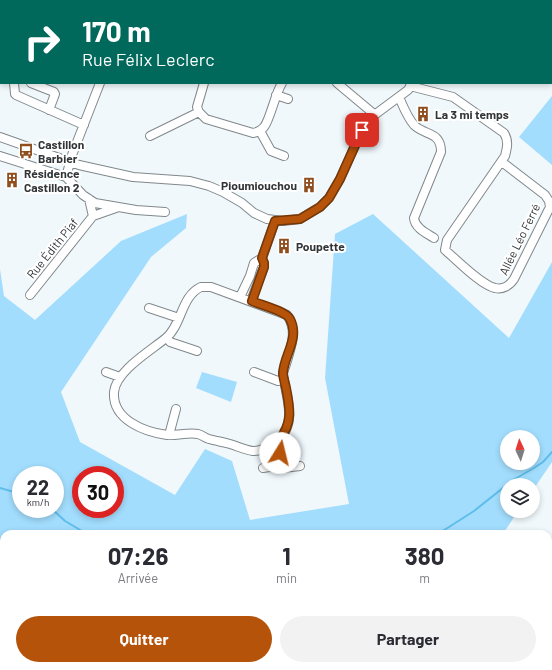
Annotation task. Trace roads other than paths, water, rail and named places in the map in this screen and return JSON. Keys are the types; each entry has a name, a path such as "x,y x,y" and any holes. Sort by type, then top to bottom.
{"street":[{"path":"14,84 16,96 84,125"},
{"path":"34,84 54,92 55,94 49,110"},
{"path":"66,177 70,162 100,84"},
{"path":"204,84 197,107 206,119 253,133 260,131 266,126 282,84"},
{"path":"339,84 374,114"},
{"path":"0,137 70,162 133,178 190,181 209,186 242,203 254,213 275,221 300,219 320,207 329,198 340,179 362,130 374,114 408,90 411,84"},
{"name":"Allée Léo Ferré","path":"411,84 453,97 504,133 507,138 508,144 502,162 445,245 445,250 486,285 497,289 510,285 514,280 550,207 550,201 545,195 502,162"},
{"path":"276,96 288,99"},
{"path":"399,97 408,118 415,126 436,137 441,143 441,152 414,218 415,224 434,238"},
{"path":"150,136 200,112"},
{"path":"260,131 271,151 284,156"},
{"path":"0,156 66,177 82,195 95,203 136,210 165,212"},
{"name":"Rue Édith Piaf","path":"89,199 93,216"},
{"name":"Rue Édith Piaf","path":"30,295 93,216 118,207"},
{"path":"240,297 250,276 254,263 262,258 275,221"},
{"path":"252,301 264,267 262,258"},
{"path":"250,276 259,280"},
{"path":"201,287 211,287 252,301 287,315 291,320 294,329 293,342 283,373 290,410 289,422 279,440 272,446 254,451 209,439 198,434 169,435 148,431 130,423 121,413 116,403 114,392 120,376 174,331 179,318 194,290 201,287"},
{"path":"149,308 179,318"},
{"path":"167,338 170,342 197,351"},
{"path":"106,372 120,376"},
{"path":"254,372 278,381 284,379"},
{"path":"169,435 176,409"},
{"path":"279,440 282,465"},
{"path":"263,468 282,465 283,468 300,466"}],"waterway":[{"path":"444,530 474,511 513,480 543,462 552,452"},
{"path":"0,488 12,491"},
{"path":"62,518 80,530"}],"place":[{"name":"La 3 mi temps","path":"423,114"},
{"name":"Castillon Barbier","path":"26,151"},
{"name":"Résidence Castillon 2","path":"12,180"},
{"name":"Pioumiouchou","path":"309,185"},
{"name":"Poupette","path":"284,246"}]}
